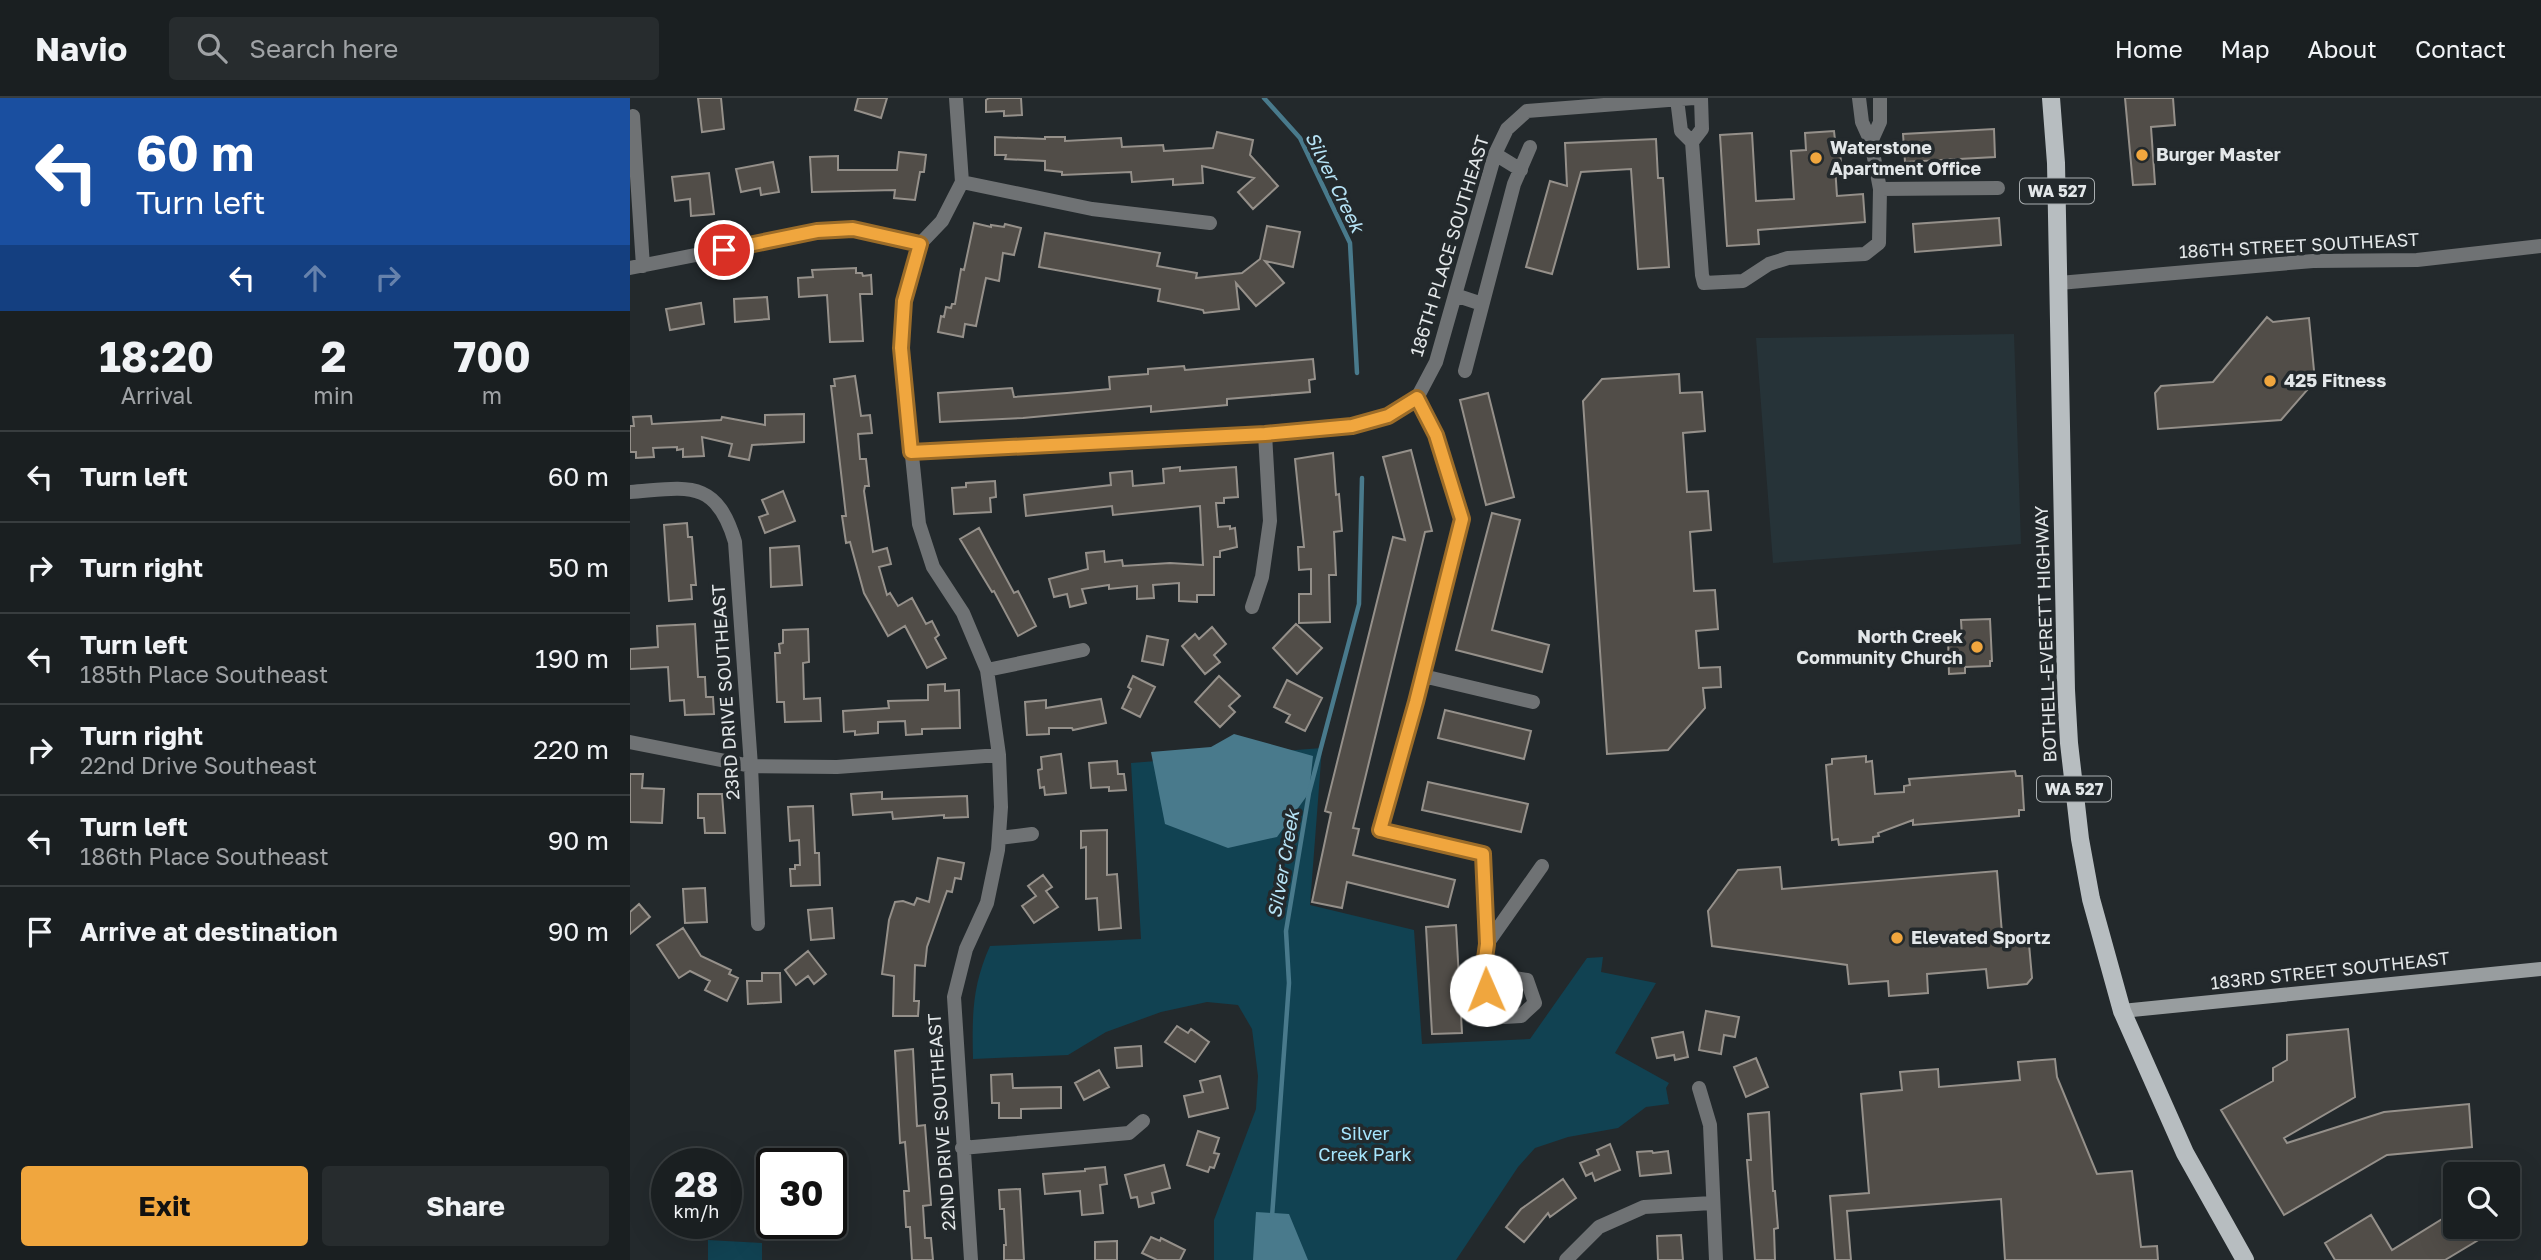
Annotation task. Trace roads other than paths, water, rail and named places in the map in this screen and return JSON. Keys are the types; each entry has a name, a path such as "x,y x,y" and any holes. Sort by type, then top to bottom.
{"main road":[{"name":"BOTHELL-EVERETT HIGHWAY","path":"2051,98 2056,163 2069,743 2080,839 2091,900 2122,1011 2185,1153 2245,1260"}],"street":[{"path":"956,98 962,182 1093,209 1210,223"},
{"path":"1687,98 1681,131 1692,142 1704,283 1743,281 1769,264 1788,258 1865,254 1880,243 1880,189 1871,142 1862,122 1859,98"},
{"name":"186TH PLACE SOUTHEAST","path":"1417,398 1436,362 1495,154 1507,129 1527,111 1687,98"},
{"path":"1692,142 1702,129 1701,98"},
{"path":"1871,142 1880,122 1880,98"},
{"path":"633,116 636,267 817,231 853,229 920,244"},
{"path":"1465,370 1514,184 1530,147"},
{"path":"1495,154 1521,170"},
{"name":"22ND DRIVE SOUTHEAST","path":"962,182 942,222 920,244 904,301 901,348 919,524 933,567 963,613 987,670 999,755 999,838 987,903 966,949 954,997 971,1260"},
{"path":"1880,189 1998,188"},
{"name":"186TH STREET SOUTHEAST","path":"2059,283 2313,261 2417,260 2541,246"},
{"path":"1455,295 1482,304"},
{"path":"911,452 1265,434 1352,426 1388,416 1417,398 1436,435 1462,519 1423,676 1380,830 1483,854 1487,944 1483,973"},
{"path":"1252,607 1262,577 1270,522 1265,434"},
{"name":"23RD DRIVE SOUTHEAST","path":"630,492 680,488 696,490 713,499 728,520 734,542 751,766 758,924"},
{"path":"987,670 1083,650"},
{"path":"1423,676 1533,702"},
{"path":"630,742 751,766 837,767 999,755"},
{"path":"999,838 1032,834"},
{"path":"1487,944 1542,866"},
{"name":"183RD STREET SOUTHEAST","path":"2122,1011 2541,969"},
{"path":"1699,1088 1710,1125 1716,1260"},
{"path":"962,1148 1129,1133 1143,1121"},
{"path":"1566,1260 1599,1227 1644,1207 1712,1203"}],"waterway":[{"name":"Silver Creek","path":"1264,98 1300,138 1350,243 1357,373"},
{"name":"Silver Creek","path":"1272,1217 1289,983 1286,931 1309,793 1359,604 1362,478"}],"place":[{"name":"Burger Master","path":"2142,155"},
{"name":"Waterstone Apartment Office","path":"1816,158"},
{"name":"425 Fitness","path":"2270,381"},
{"name":"North Creek Community Church","path":"1977,647"},
{"name":"Elevated Sportz","path":"1897,938"}],"park label":[{"name":"Silver Creek Park","path":"1365,1144"}]}
